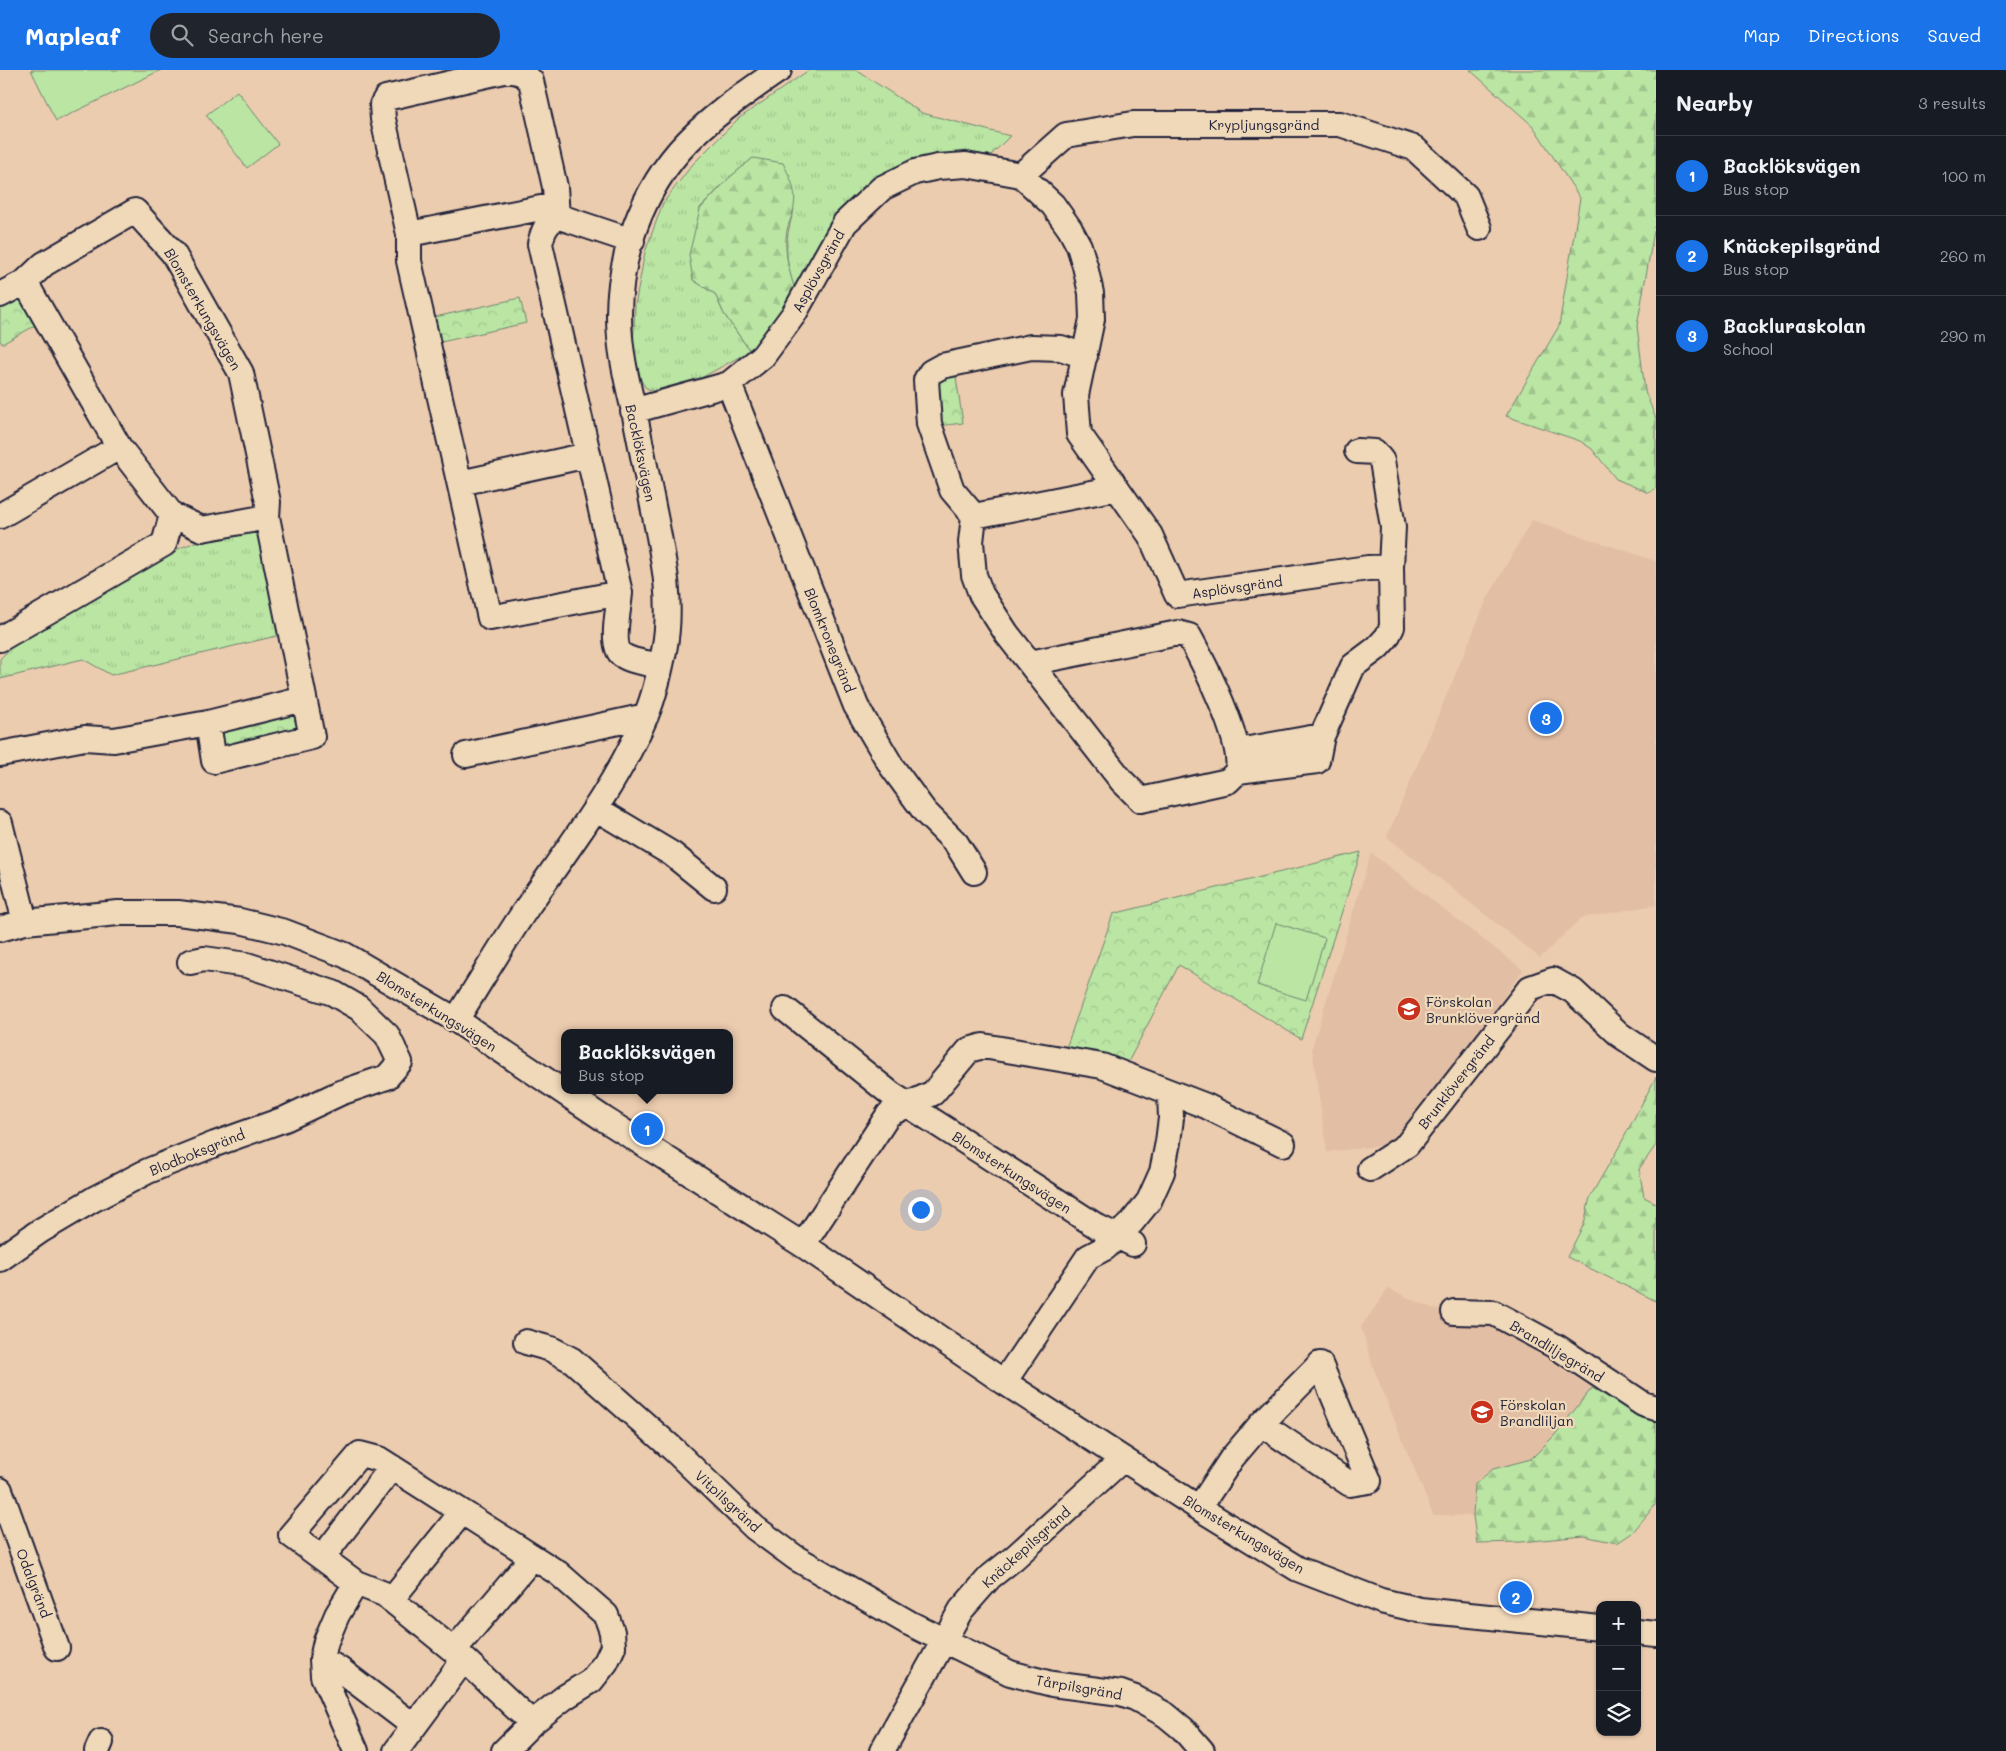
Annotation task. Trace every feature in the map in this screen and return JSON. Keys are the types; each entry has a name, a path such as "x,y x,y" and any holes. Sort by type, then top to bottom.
{"street":[{"path":"620,603 490,618 409,261 409,234 383,119 382,105 386,98 509,70 522,73 531,81 555,187 556,210 543,232 540,244 620,603 615,636 616,646 621,654 632,659 660,666"},
{"name":"Backlöksvägen","path":"456,1020 510,933 582,830 620,767 646,716 660,666 669,617 668,594 664,564 623,366 619,312 623,267 650,195 680,150 743,94 779,70"},
{"name":"Krypljungsgränd","path":"1021,175 1066,135 1133,124 1340,124 1414,148 1466,196 1479,228"},
{"name":"Asplövsgränd","path":"633,411 729,384 762,356 794,314 845,223 882,188 915,172 938,167 966,165 1021,175 1053,205 1070,229 1079,246 1091,293 1092,319 1076,394 1079,434 1150,535 1177,596 1368,568 1391,567"},
{"path":"409,234 556,210 632,241"},
{"name":"Blomsterkungsvägen","path":"0,296 25,282 44,264 135,211 173,253 241,373 268,502 267,517 312,738 214,761 208,723"},
{"path":"25,282 119,447 172,515 202,529 267,517"},
{"path":"1030,662 1178,633 1189,636 1206,667 1238,761 1228,781 1141,800 1122,781 1007,634 982,594 974,575 971,542 974,516 952,490 929,424 926,380 931,372 942,366 1031,347 1061,348 1085,356"},
{"name":"Blomkronegränd","path":"729,384 856,706 892,767 926,812 956,843 974,872"},
{"path":"0,516 119,447"},
{"path":"1238,761 1317,761 1322,736 1353,666 1377,648 1387,637 1392,627 1391,567 1393,526 1382,461 1375,452 1357,451"},
{"path":"460,483 588,455"},
{"path":"974,516 1117,488"},
{"path":"0,639 164,544 172,515"},
{"path":"0,754 85,738 114,740 208,723 304,699"},
{"path":"466,755 646,716"},
{"path":"595,808 672,854 714,888"},
{"path":"0,823 25,922"},
{"name":"Blomsterkungsvägen","path":"0,929 25,922 118,913 178,913 240,921 286,932 345,955 456,1020 561,1091"},
{"name":"Blodboksgränd","path":"0,1259 48,1226 148,1171 284,1119 340,1093 387,1076 400,1062 387,1035 359,1008 334,993 247,965 204,959 190,962"},
{"name":"Brunklövergränd","path":"1370,1169 1407,1145 1530,988 1553,980 1573,991 1620,1034 1656,1060"},
{"name":"Blomsterkungsvägen","path":"785,1008 908,1106 1098,1227 1118,1243"},
{"path":"803,1245 889,1114 933,1093 969,1050 983,1046 1102,1066 1170,1094 1206,1106 1283,1144"},
{"name":"Blomsterkungsvägen","path":"566,1094 803,1245 1004,1382 1199,1508 1298,1569 1381,1601 1420,1610 1596,1628"},
{"path":"1004,1382 1088,1257 1118,1243 1149,1201 1162,1172 1171,1118 1170,1094"},
{"name":"Brandliljegränd","path":"1454,1312 1494,1313 1557,1347 1643,1404 1656,1408"},
{"name":"Vitpilsgränd","path":"526,1342 551,1349 572,1360 674,1450 755,1528 796,1558 910,1623 945,1640"},
{"path":"1199,1508 1232,1458 1261,1424 1320,1364 1369,1481 1350,1484 1261,1424"},
{"path":"504,1751 532,1723 565,1697 591,1681 606,1662 613,1647 612,1632 606,1615 558,1573 379,1459 360,1454 291,1535 356,1583 384,1594 392,1600 459,1654 532,1723"},
{"name":"Knäckepilsgränd","path":"882,1751 961,1610 990,1577 1014,1558 1123,1459"},
{"path":"322,1558 392,1467"},
{"name":"Odalgränd","path":"0,1490 57,1648"},
{"path":"392,1600 462,1512"},
{"path":"396,1751 459,1654 533,1557"},
{"path":"356,1583 337,1615 326,1641 322,1659 323,1676 356,1751"},
{"path":"1641,1632 1656,1634"},
{"name":"Tårpilsgränd","path":"945,1640 1010,1673 1052,1684 1121,1693 1135,1698 1166,1714 1202,1751"},
{"path":"322,1659 339,1669 414,1726"}],"shaded area":[{"path":"1532,520 1656,561 1656,905 1581,918 1540,958 1387,837 1487,599"},
{"name":"Förskolan Brunklövergränd","path":"1371,853 1523,970 1398,1144 1327,1152 1312,1048"},
{"name":"Förskolan Brandliljan","path":"1388,1289 1432,1308 1504,1331 1592,1388 1554,1436 1531,1459 1493,1469 1475,1483 1473,1516 1433,1515 1373,1367 1361,1327"}],"green space":[{"path":"31,70 161,70 56,121"},
{"path":"809,70 856,70 922,113 1010,136 991,155 961,153 915,160 864,186 837,217 797,295 790,273 787,253 788,233 794,210 753,158 729,178 700,208 693,280 715,294 724,314 750,351 701,378 652,391 645,387 641,380 633,348 635,306 645,252 663,203 692,165 738,119"},
{"path":"1470,70 1656,70 1656,229 1654,231 1637,326 1645,391 1656,419 1656,488 1649,493 1616,479 1592,449 1580,441 1506,416 1559,326 1580,198 1533,126"},
{"path":"237,91 278,144 247,168 206,115"},
{"path":"753,158 783,163 793,186 795,198 787,230 786,247 797,295 775,327 750,351 724,314 715,294 693,280 689,255 700,209 729,178"},
{"path":"20,296 36,325 2,344 0,340 0,307"},
{"path":"520,298 526,323 441,342 435,317"},
{"path":"954,364 963,423 930,427 931,372"},
{"path":"259,529 285,634 111,675 83,659 0,679 0,659 13,645 47,623 180,548 217,534"},
{"path":"300,707 307,734 224,753 218,726"},
{"path":"1361,852 1301,1039 1179,965 1126,1066 1064,1054 1113,914"},
{"path":"1276,923 1325,938 1306,1000 1257,985"},
{"path":"1656,1077 1656,1145 1639,1169 1644,1197 1656,1203 1656,1301 1567,1257 1584,1224 1590,1197"},
{"path":"1592,1388 1638,1414 1656,1419 1656,1504 1632,1533 1617,1543 1584,1536 1521,1542 1477,1543 1473,1516 1475,1484 1493,1469 1531,1459 1554,1436"}],"place":[{"name":"Backluraskolan","path":"1546,718"},
{"name":"Förskolan Brunklövergränd","path":"1409,1009"},
{"name":"Backlöksvägen","path":"647,1129"},
{"name":"Förskolan Brandliljan","path":"1482,1412"},
{"name":"Knäckepilsgränd","path":"1516,1597"}]}
